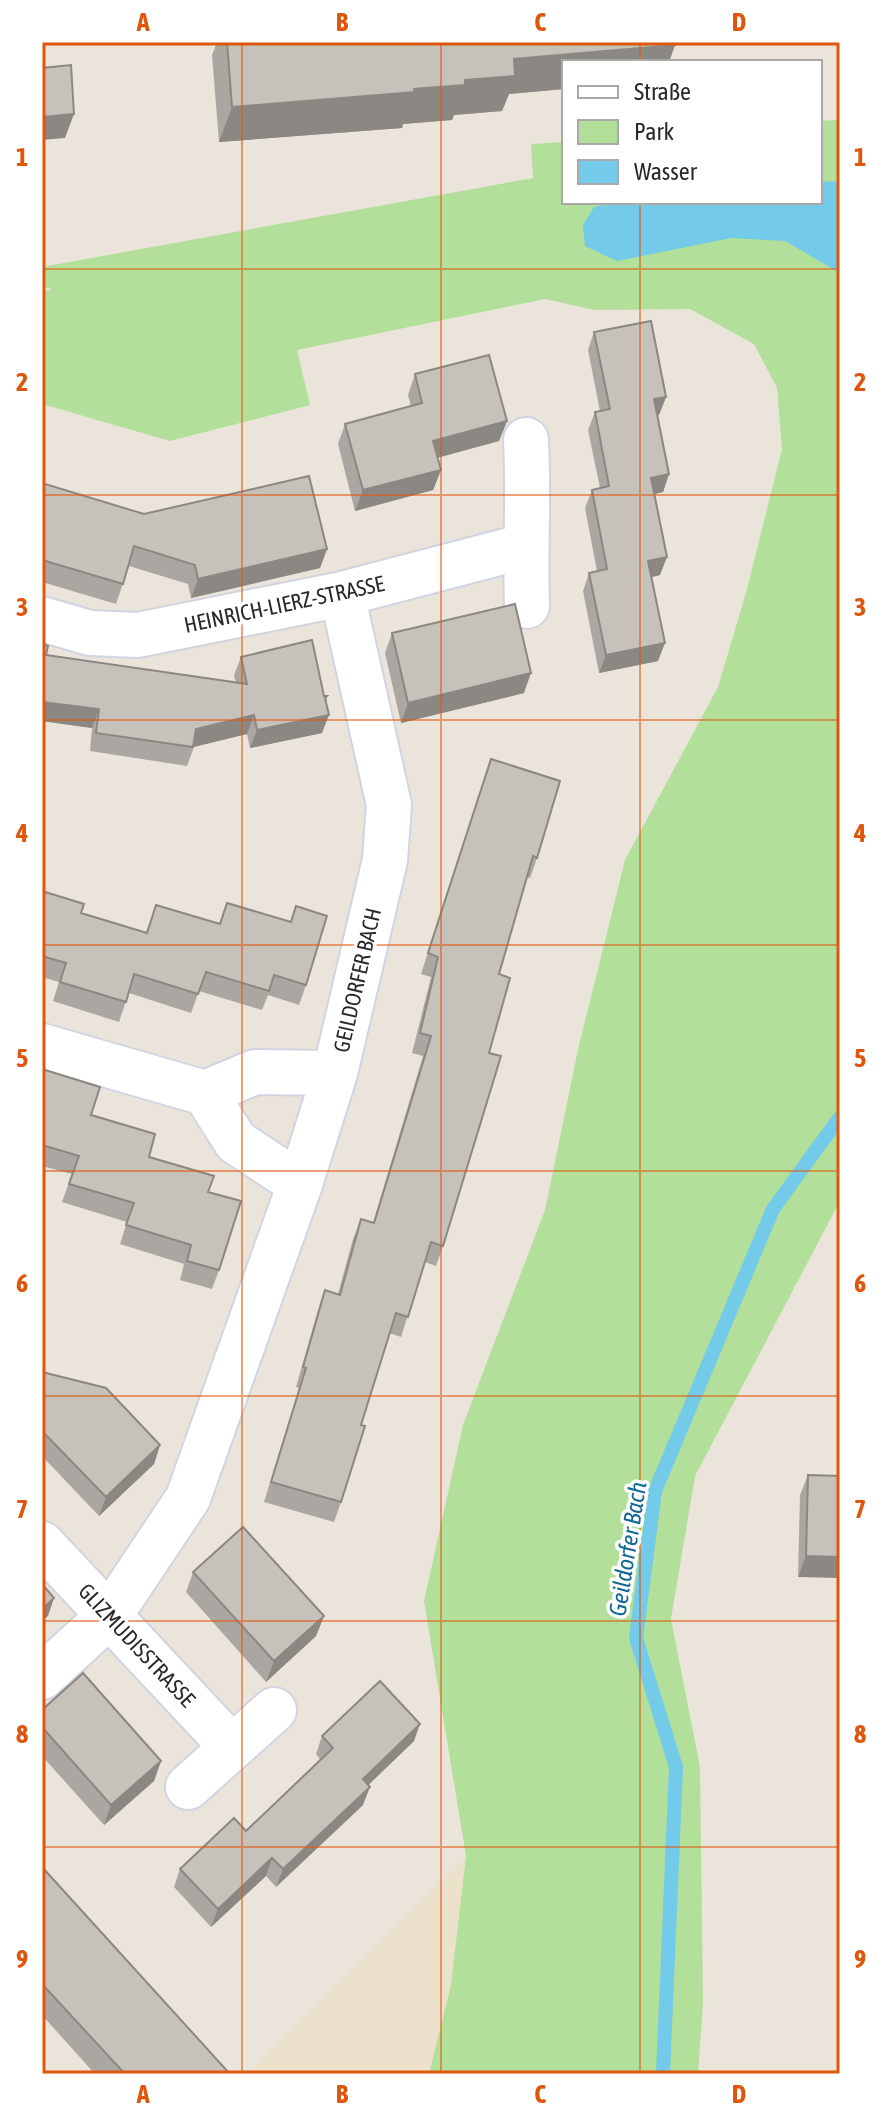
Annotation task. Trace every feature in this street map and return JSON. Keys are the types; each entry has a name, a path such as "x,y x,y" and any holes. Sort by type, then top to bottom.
{"street":[{"path":"526,440 527,606"},
{"name":"HEINRICH-LIERZ-STRASSE","path":"42,619 90,633 138,635 342,594 525,546"},
{"name":"GEILDORFER BACH","path":"42,1677 110,1615 188,1498 300,1184 335,1073 385,860 389,805 342,594"},
{"path":"42,1046 205,1093 255,1072 335,1073"},
{"path":"205,1093 236,1142 300,1184"},
{"name":"GLIZMUDISSTRASSE","path":"42,1544 232,1747"},
{"path":"188,1787 274,1710"}],"shaded area":[{"path":"466,1856 451,1985 429,2074 247,2074"}],"green space":[{"path":"840,120 840,1201 695,1476 671,1619 700,1767 703,2003 698,2074 429,2074 451,1985 466,1856 424,1601 463,1425 545,1210 579,1045 625,860 718,687 747,589 782,449 777,388 754,344 690,309 595,310 545,299 297,350 310,405 170,441 42,404 42,292 52,289 42,286 42,267 533,178 531,144 562,142 562,204 822,204 822,121"}],"water":[{"path":"840,181 840,273 785,241 731,238 617,261 585,246 583,225 594,207 613,204 822,204 822,182"}],"building":[{"path":"227,42 675,42 675,45 514,59 515,76 465,80 465,85 414,89 415,92 232,107"},
{"path":"71,65 74,114 42,117 42,68"},
{"path":"651,321 666,397 654,399 669,474 651,478 667,557 648,561 665,643 606,655 589,573 607,569 592,490 609,486 595,412 610,409 594,332"},
{"path":"489,355 507,421 433,441 441,470 363,490 345,424 422,403 415,374"},
{"path":"309,476 327,549 198,579 195,565 134,546 123,584 42,560 42,483 144,514"},
{"path":"515,604 531,673 408,703 392,633"},
{"path":"312,640 329,715 257,730 254,715 196,729 193,747 96,733 99,709 42,702 42,644 48,646 46,655 247,684 241,657"},
{"path":"491,759 560,781 537,858 533,856 499,974 510,978 489,1053 501,1056 443,1246 431,1242 408,1317 396,1313 341,1502 271,1482 306,1368 303,1367 325,1290 340,1295 361,1219 374,1223 431,1036 420,1033 438,957 428,953"},
{"path":"42,891 84,904 81,913 147,933 156,905 220,924 227,903 291,922 296,906 327,916 306,985 274,975 269,991 206,972 198,994 134,974 126,1002 60,982 66,963 42,956"},
{"path":"42,1069 100,1087 91,1115 155,1134 149,1157 214,1176 208,1192 241,1201 219,1270 187,1261 191,1245 126,1225 134,1203 69,1184 79,1156 42,1145"},
{"path":"42,1372 106,1388 160,1445 106,1497 42,1431"},
{"path":"808,1475 840,1476 840,1557 806,1556"},
{"path":"243,1527 324,1616 274,1661 193,1572"},
{"path":"42,1584 54,1598 42,1609"},
{"path":"83,1673 161,1761 111,1805 42,1727 42,1710"},
{"path":"380,1681 420,1724 363,1779 370,1787 283,1869 272,1858 218,1909 180,1869 234,1818 246,1831 333,1748 322,1736"},
{"path":"42,1867 230,2074 125,2074 42,1984"}],"waterway":[{"name":"Geildorfer Bach","path":"663,2074 676,1767 636,1638 655,1491 773,1209 840,1117"}]}
